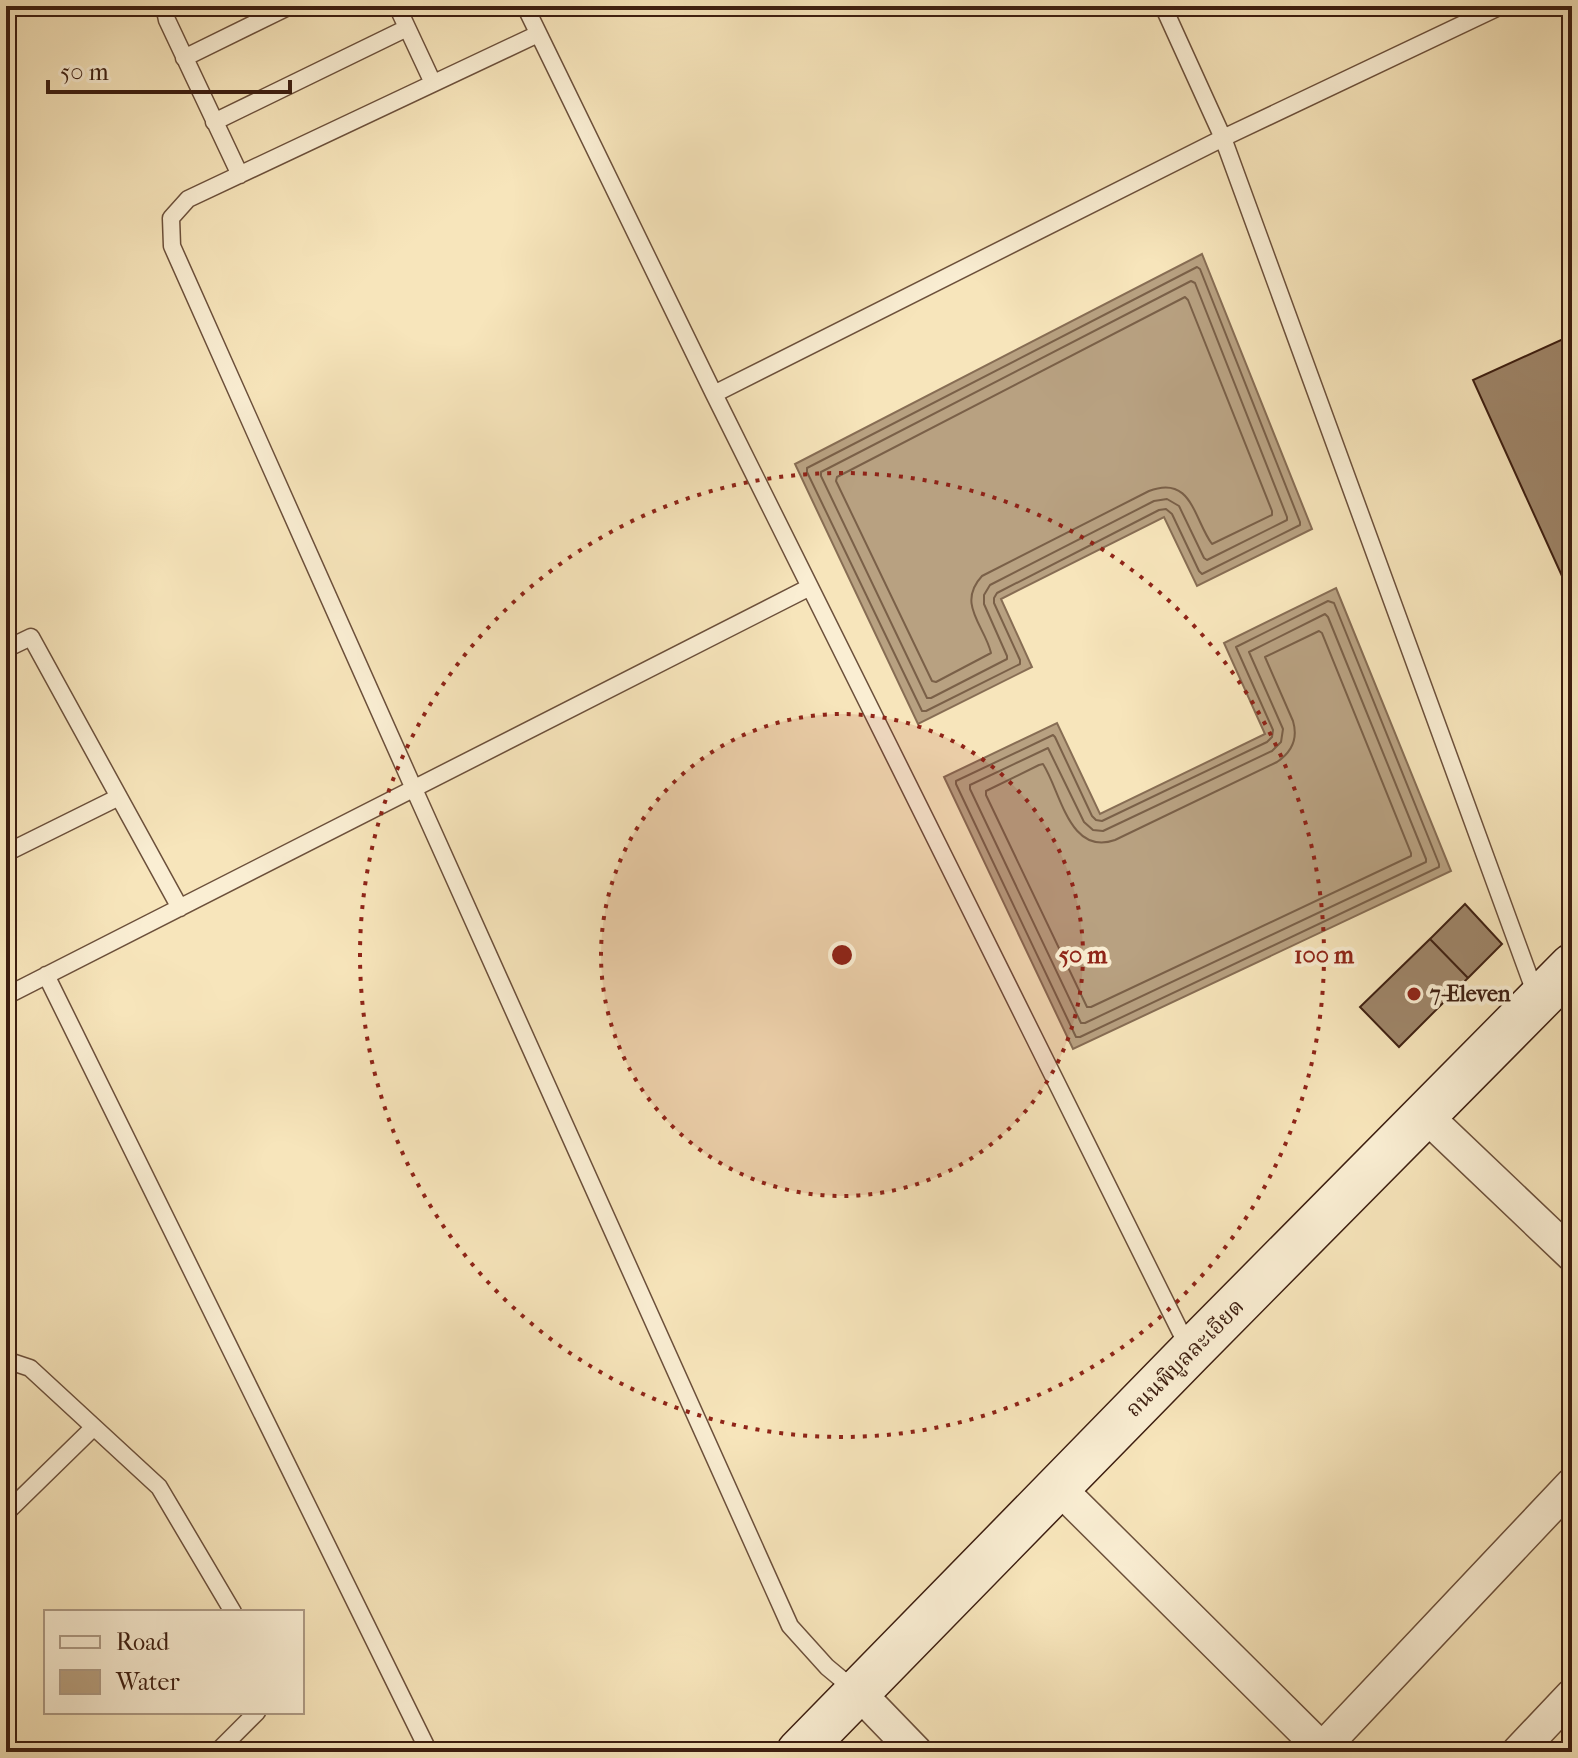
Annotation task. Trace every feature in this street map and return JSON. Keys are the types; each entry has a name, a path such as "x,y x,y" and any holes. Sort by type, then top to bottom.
{"street":[{"name":"ถนนพิบูลละเอียด","path":"799,1752 1572,966"},
{"path":"1425,1115 1572,1255"},
{"path":"1058,1487 1320,1750 1572,1484"},
{"path":"858,1692 916,1752"},
{"path":"1518,1752 1572,1695"}],"lane":[{"path":"164,6 184,58 240,175"},
{"path":"184,58 290,6"},
{"path":"397,6 433,83"},
{"path":"525,6 714,394 1190,1352"},
{"path":"1163,6 1223,138 1538,1001"},
{"path":"714,394 1223,138 1501,6"},
{"path":"214,122 407,28"},
{"path":"538,34 188,199 171,218 172,246 790,1626 827,1667 858,1692"},
{"path":"6,996 810,587"},
{"path":"6,649 31,637 180,908"},
{"path":"6,853 119,797"},
{"path":"46,975 429,1752"},
{"path":"6,1360 30,1368 159,1487 232,1610"},
{"path":"6,1513 94,1427"},
{"path":"217,1752 255,1714"}],"water":[{"path":"1202,254 1312,529 1197,586 1164,517 1001,599 1032,667 918,724 795,464"},
{"path":"1336,588 1451,871 1073,1049 944,777 1057,723 1100,814 1265,734 1224,643"}],"building":[{"path":"1572,335 1572,598 1473,380"},
{"path":"1465,904 1502,944 1468,978 1430,939"},
{"name":"7-Eleven","path":"1430,939 1468,978 1399,1047 1360,1007"}],"place":[{"name":"7-Eleven","path":"1414,994"}]}
